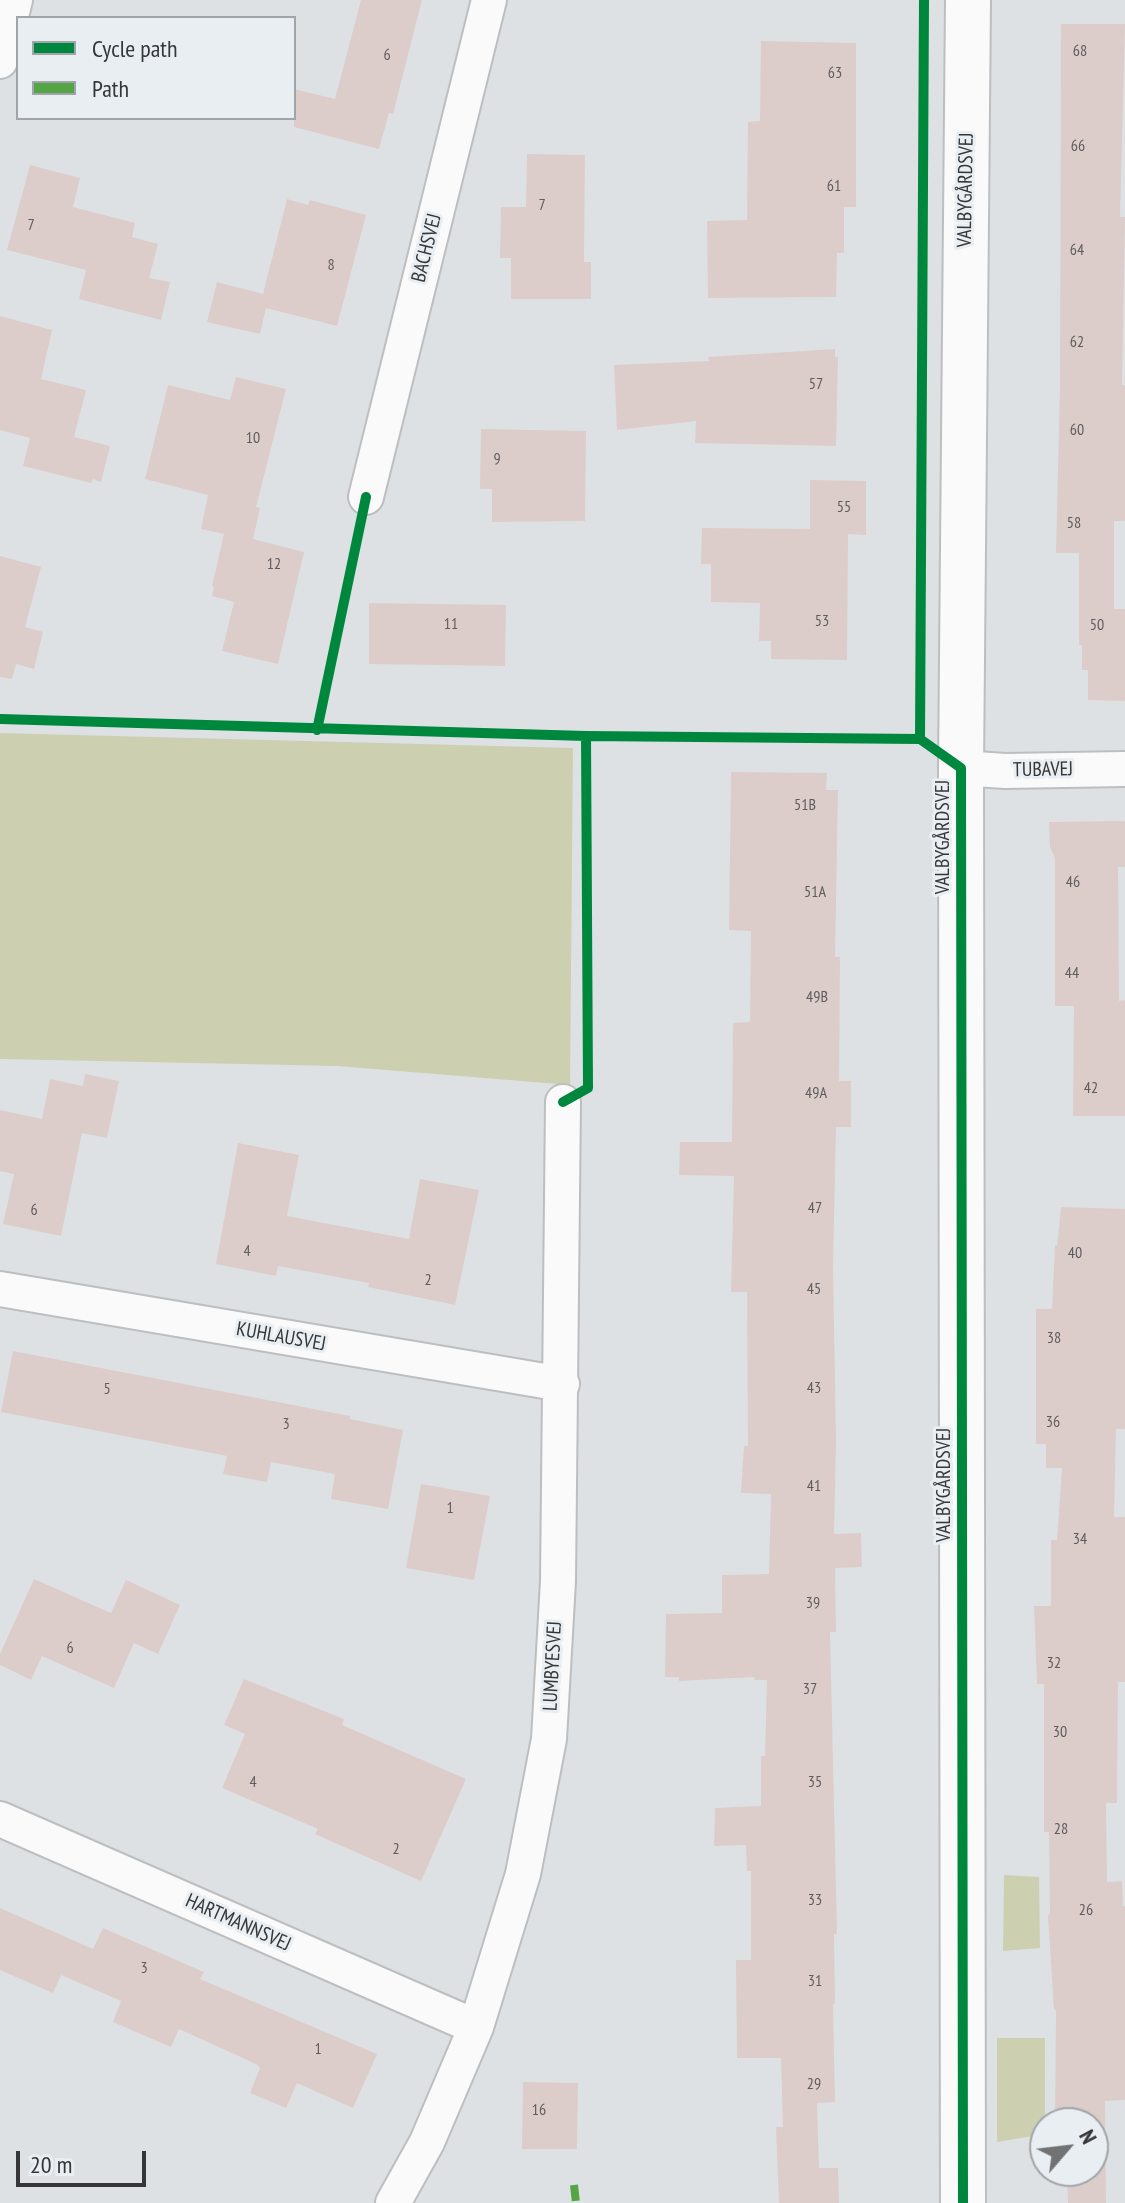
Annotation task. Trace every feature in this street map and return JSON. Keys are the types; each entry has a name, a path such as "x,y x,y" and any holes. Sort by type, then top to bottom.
{"street":[{"path":"0,61 15,0"},
{"name":"BACHSVEJ","path":"366,497 489,0"},
{"name":"VALBYGÅRDSVEJ","path":"963,2203 961,768 968,0"},
{"name":"TUBAVEJ","path":"961,768 1005,771 1125,769"},
{"name":"LUMBYESVEJ","path":"393,2203 427,2142 476,2027 523,1874 549,1739 558,1581 563,1102"},
{"name":"KUHLAUSVEJ","path":"0,1289 562,1384"},
{"name":"HARTMANNSVEJ","path":"0,1819 476,2027"}],"green space":[{"path":"0,733 573,748 570,1085 337,1066 0,1059"},
{"path":"1004,1875 1039,1877 1040,1948 1003,1951"},
{"path":"997,2038 1045,2038 1045,2107 1029,2107 1029,2137 997,2142"}],"building":[{"path":"361,0 422,0 393,114 389,113 379,149 294,127 296,89 335,99"},
{"path":"1061,24 1125,24 1120,217 1125,217 1122,385 1125,385 1125,521 1114,521 1114,609 1125,609 1125,701 1088,700 1088,670 1082,670 1082,645 1079,645 1079,553 1056,553 1060,385"},
{"path":"761,41 856,43 856,207 844,207 844,253 837,253 836,297 708,298 707,221 747,220 748,122 760,121"},
{"path":"527,154 585,155 584,262 591,262 591,299 511,299 511,258 500,258 501,207 526,207"},
{"path":"30,165 80,178 73,207 135,223 132,237 158,244 149,278 170,282 161,320 79,299 86,270 7,250"},
{"path":"287,199 308,205 310,200 366,215 337,326 266,308 260,334 207,322 217,282 263,294"},
{"path":"0,316 52,330 41,379 86,390 74,437 110,446 101,482 93,479 91,483 23,466 30,438 0,430"},
{"path":"835,349 835,357 838,357 836,446 695,443 696,421 617,430 614,365 709,361 708,357"},
{"path":"236,377 286,389 256,507 260,508 253,539 304,552 278,664 222,651 234,602 212,596 224,534 201,529 208,495 145,479 168,385 230,400"},
{"path":"481,429 586,431 585,521 492,522 492,489 480,489"},
{"path":"810,480 866,481 866,535 848,534 847,660 771,659 771,641 759,641 760,603 711,602 711,564 701,564 702,528 810,529"},
{"path":"0,556 41,567 25,627 43,632 34,669 16,664 12,679 0,677"},
{"path":"369,603 506,605 505,666 369,664"},
{"path":"731,772 827,773 826,790 838,790 835,957 840,957 839,1081 851,1081 851,1127 836,1127 834,1534 861,1533 862,1567 835,1568 836,1632 830,1632 837,1934 834,1934 833,2004 835,2102 817,2103 819,2168 838,2168 839,2203 779,2203 776,2127 783,2127 781,2058 737,2058 736,1960 751,1960 751,1871 747,1871 746,1845 714,1846 715,1808 761,1806 767,1680 755,1680 754,1677 679,1681 679,1677 665,1677 666,1614 722,1613 722,1575 769,1574 771,1494 741,1493 744,1446 748,1446 747,1292 731,1292 734,1176 679,1175 680,1142 732,1142 733,1023 750,1022 751,931 729,930"},
{"path":"1125,821 1125,867 1118,867 1119,1001 1125,1000 1125,1116 1073,1116 1074,1006 1055,1006 1055,858 1050,847 1049,822"},
{"path":"85,1074 119,1081 107,1138 82,1133 61,1236 3,1224 14,1174 0,1171 0,1110 42,1119 50,1079 83,1086"},
{"path":"238,1143 299,1155 287,1216 409,1239 420,1179 479,1190 455,1305 368,1287 369,1283 278,1266 276,1276 216,1264"},
{"path":"1061,1207 1125,1209 1125,1429 1116,1429 1114,1517 1125,1517 1125,1682 1118,1682 1117,1803 1106,1803 1107,1882 1122,1881 1125,1906 1125,2100 1105,2101 1105,2107 1055,2107 1056,2010 1048,1915 1049,1832 1044,1832 1044,1684 1037,1684 1034,1606 1051,1606 1051,1540 1057,1540 1062,1468 1046,1468 1046,1444 1036,1444 1036,1309 1052,1309"},
{"path":"13,1351 350,1416 350,1419 403,1430 388,1509 331,1499 335,1474 271,1462 267,1482 223,1474 227,1456 1,1412"},
{"path":"421,1484 490,1496 474,1580 406,1568"},
{"path":"34,1579 111,1613 126,1580 180,1605 158,1654 134,1643 114,1688 42,1656 31,1680 0,1665 0,1654"},
{"path":"244,1679 344,1719 342,1725 466,1779 421,1881 315,1834 318,1829 222,1788 245,1734 224,1725"},
{"path":"0,1908 93,1949 103,1928 204,1972 200,1979 377,2054 353,2108 297,2083 286,2108 250,2093 260,2068 256,2064 179,2029 171,2047 113,2022 121,2001 61,1975 53,1993 0,1970"},
{"path":"523,2082 578,2083 577,2149 522,2149"},
{"path":"1068,2187 1106,2187 1106,2203 1068,2203"}],"marked path":[{"path":"574,2185 576,2203"}],"cycle path":[{"path":"924,0 920,739 961,768 963,2203"},
{"path":"317,730 366,497"},
{"path":"0,719 586,736 920,739"},
{"path":"563,1102 588,1088 586,736"}]}
